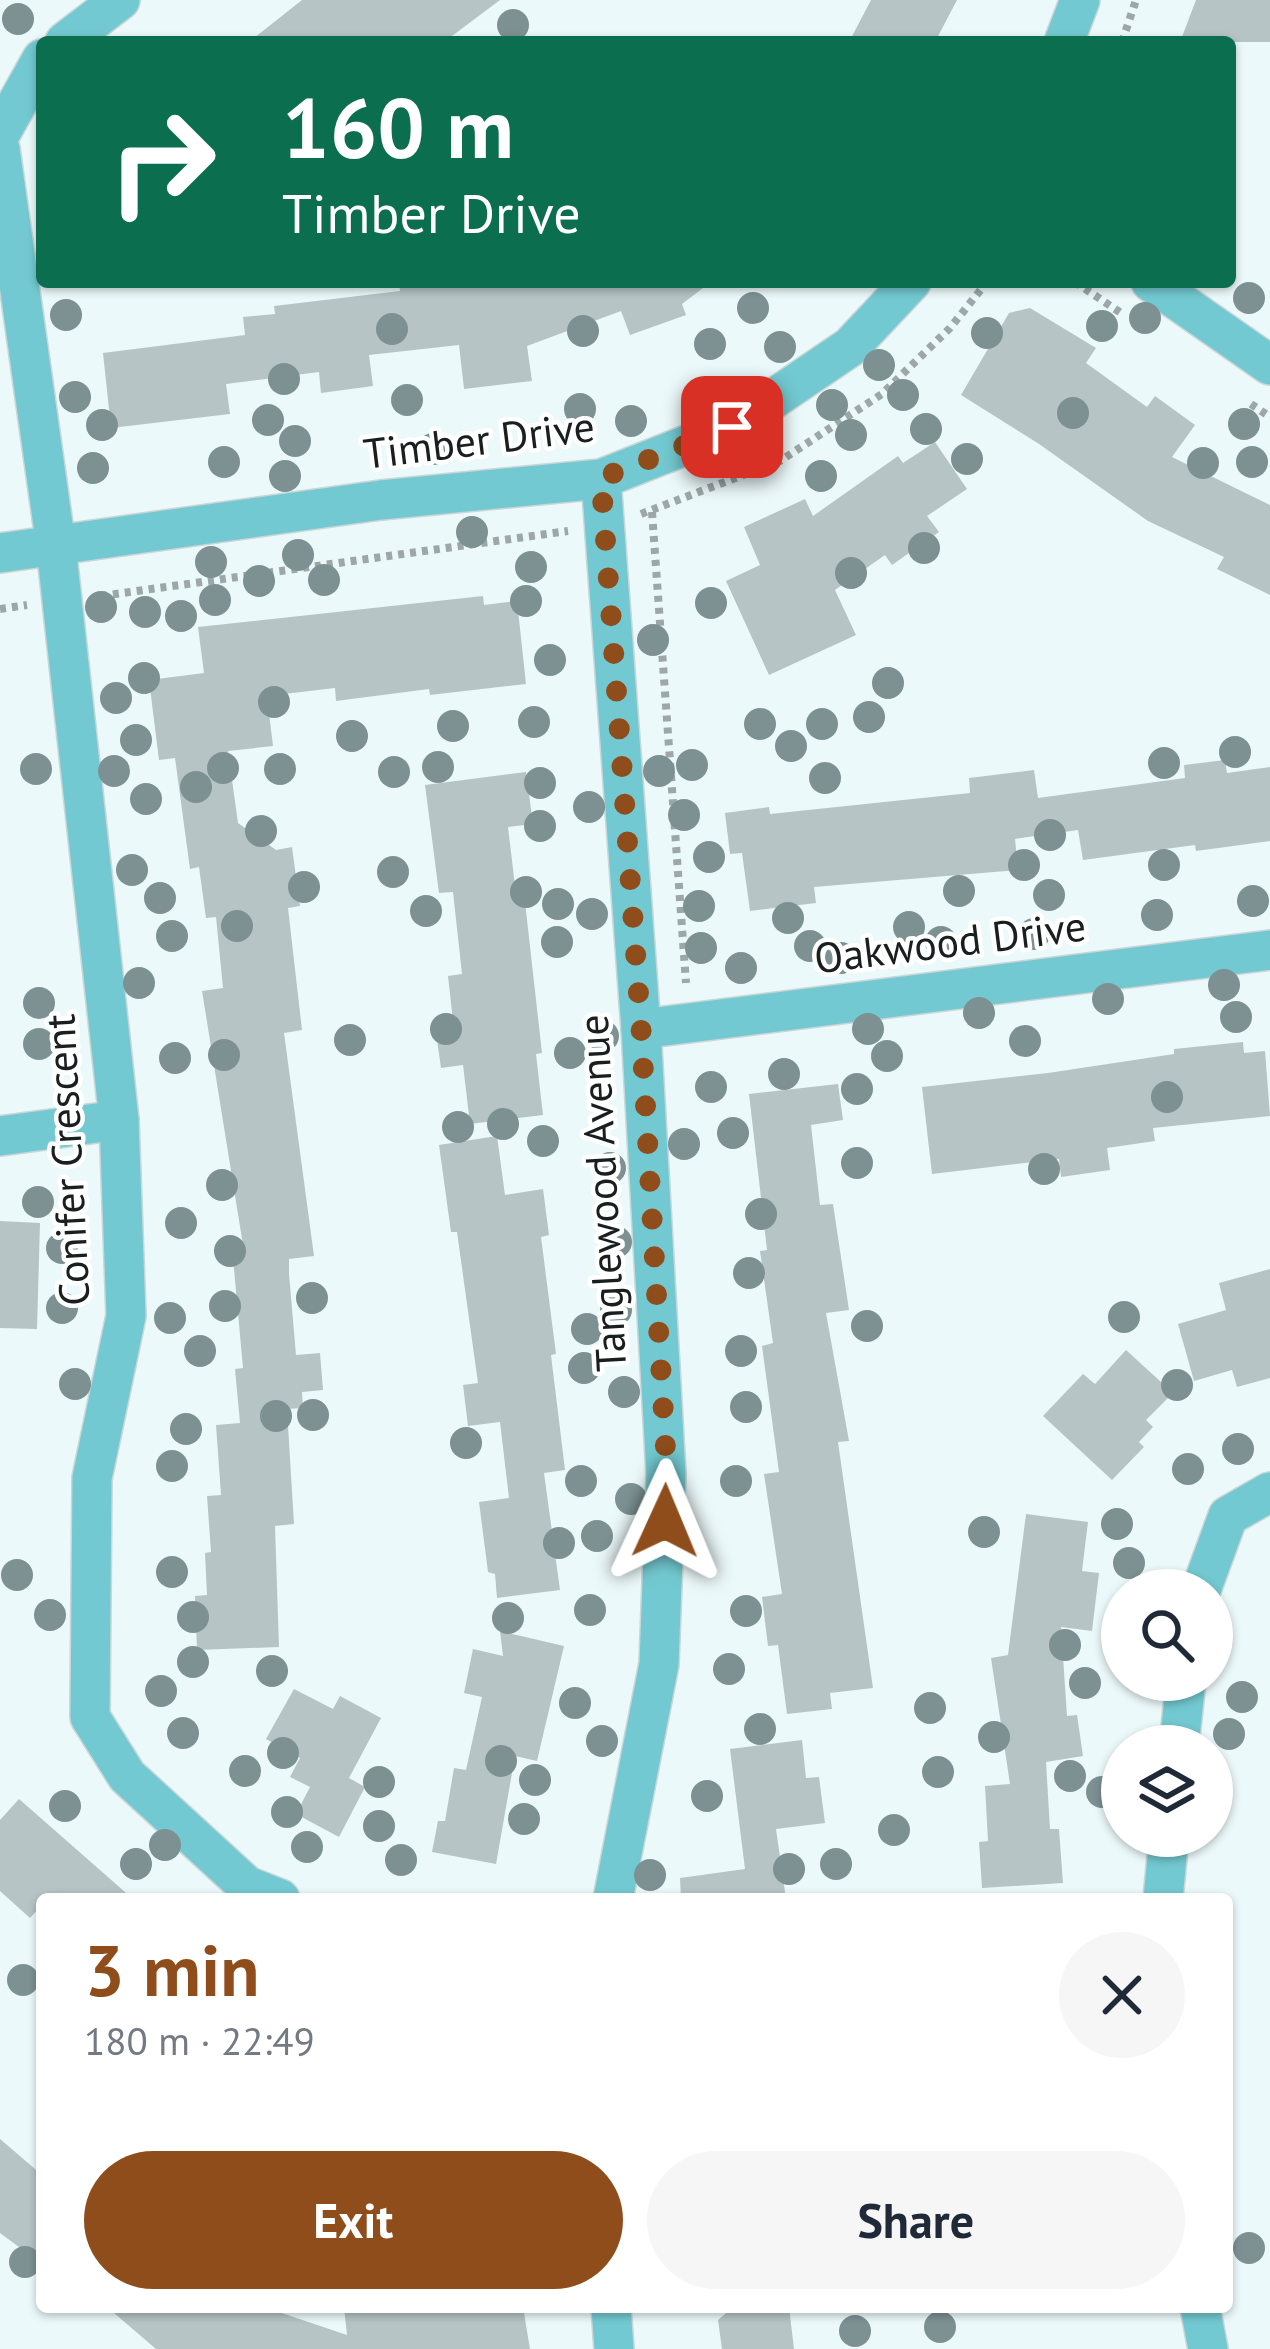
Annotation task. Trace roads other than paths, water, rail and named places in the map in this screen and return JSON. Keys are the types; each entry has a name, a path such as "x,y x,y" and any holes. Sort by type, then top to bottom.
{"street":[{"path":"73,36 120,0"},
{"path":"1066,36 1080,0"},
{"path":"0,134 36,70"},
{"name":"Conifer Crescent","path":"0,149 56,546 119,1120 127,1316 92,1478 90,1717 127,1776 247,1886 265,1893"},
{"name":"Timber Drive","path":"0,553 381,500 601,478 732,427 850,347 905,288"},
{"path":"1159,288 1270,365"},
{"name":"Tanglewood Avenue","path":"601,478 667,1474 659,1664 615,1893"},
{"name":"Oakwood Drive","path":"641,1028 1270,950"},
{"path":"0,1136 119,1120"},
{"path":"1209,1569 1228,1516 1270,1492"},
{"path":"1164,1893 1167,1857"},
{"path":"611,2313 614,2349"},
{"path":"1201,2313 1208,2349"}]}
